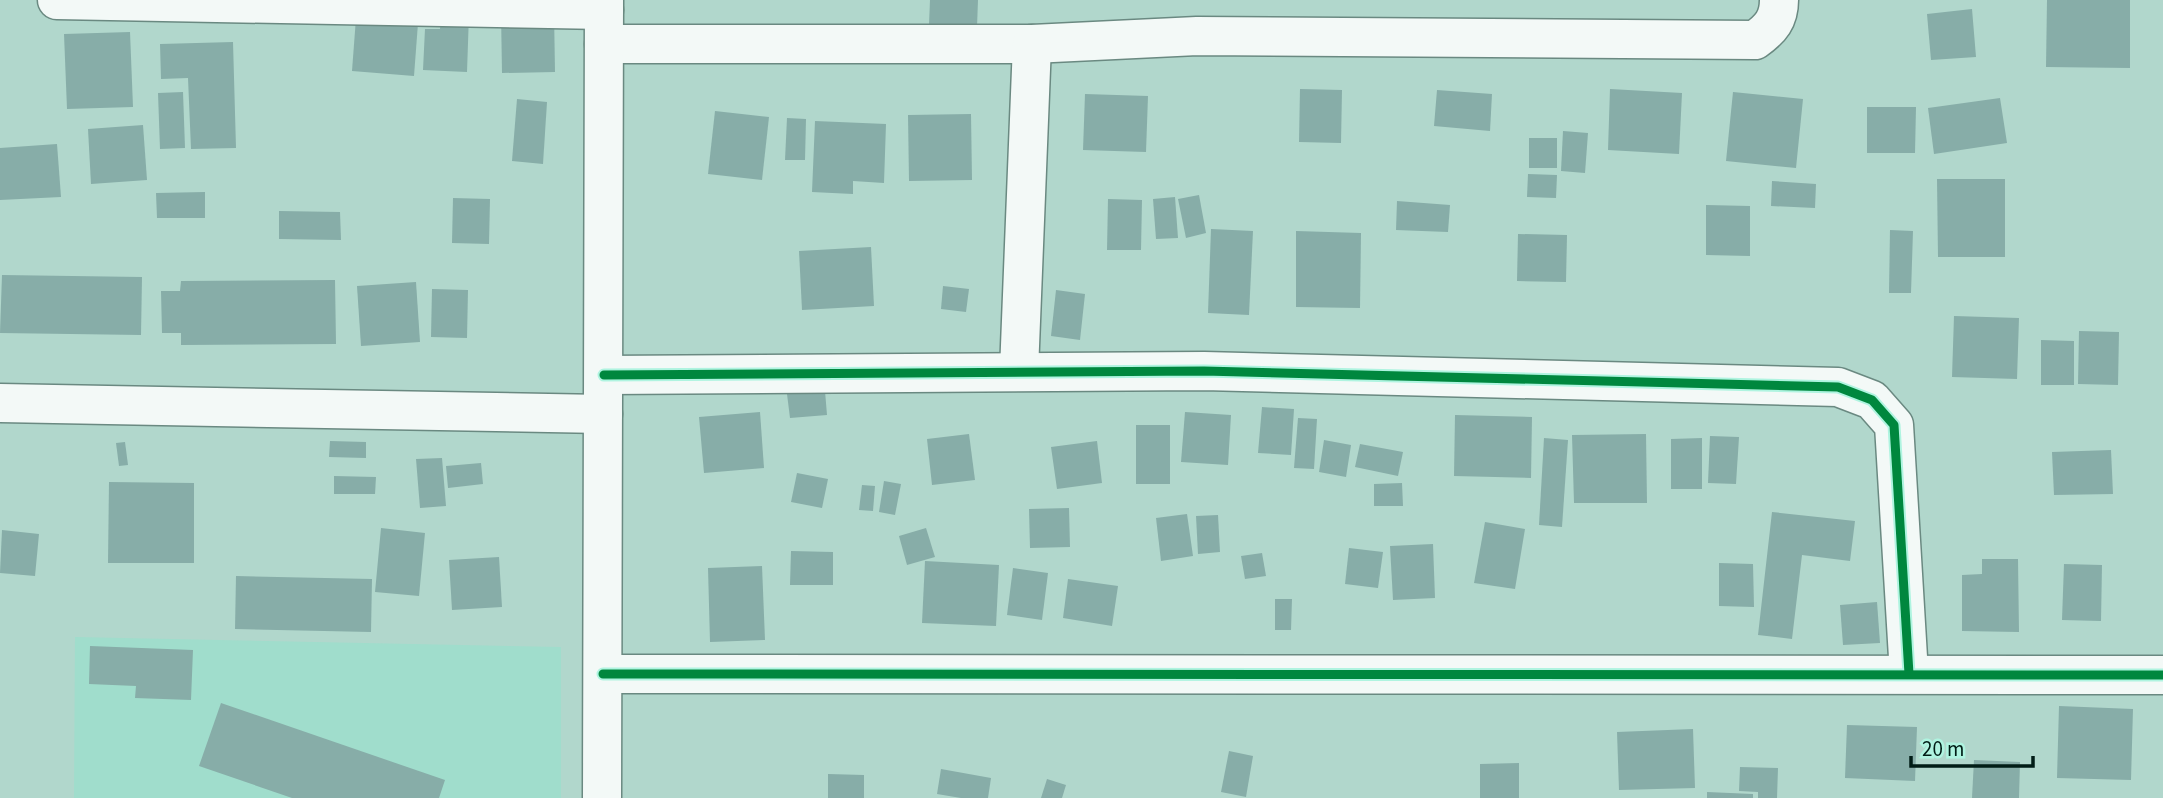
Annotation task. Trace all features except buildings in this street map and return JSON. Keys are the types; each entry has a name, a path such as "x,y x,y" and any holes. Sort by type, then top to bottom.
{"street":[{"path":"57,0 604,18 1031,44 1197,36 1755,40 1769,30 1779,13 1779,0"},
{"path":"602,798 604,18"},
{"path":"1019,370 1031,44"},
{"path":"604,374 1204,371 1838,387 1872,400 1894,425 1909,674"},
{"path":"0,404 603,414"},
{"path":"603,674 2163,674"}],"shaded area":[{"path":"75,637 561,647 561,798 74,798"}],"cycle path":[{"path":"604,375 1204,371 1838,387 1872,400 1894,425 1909,674"},
{"path":"603,674 2163,675"}]}
